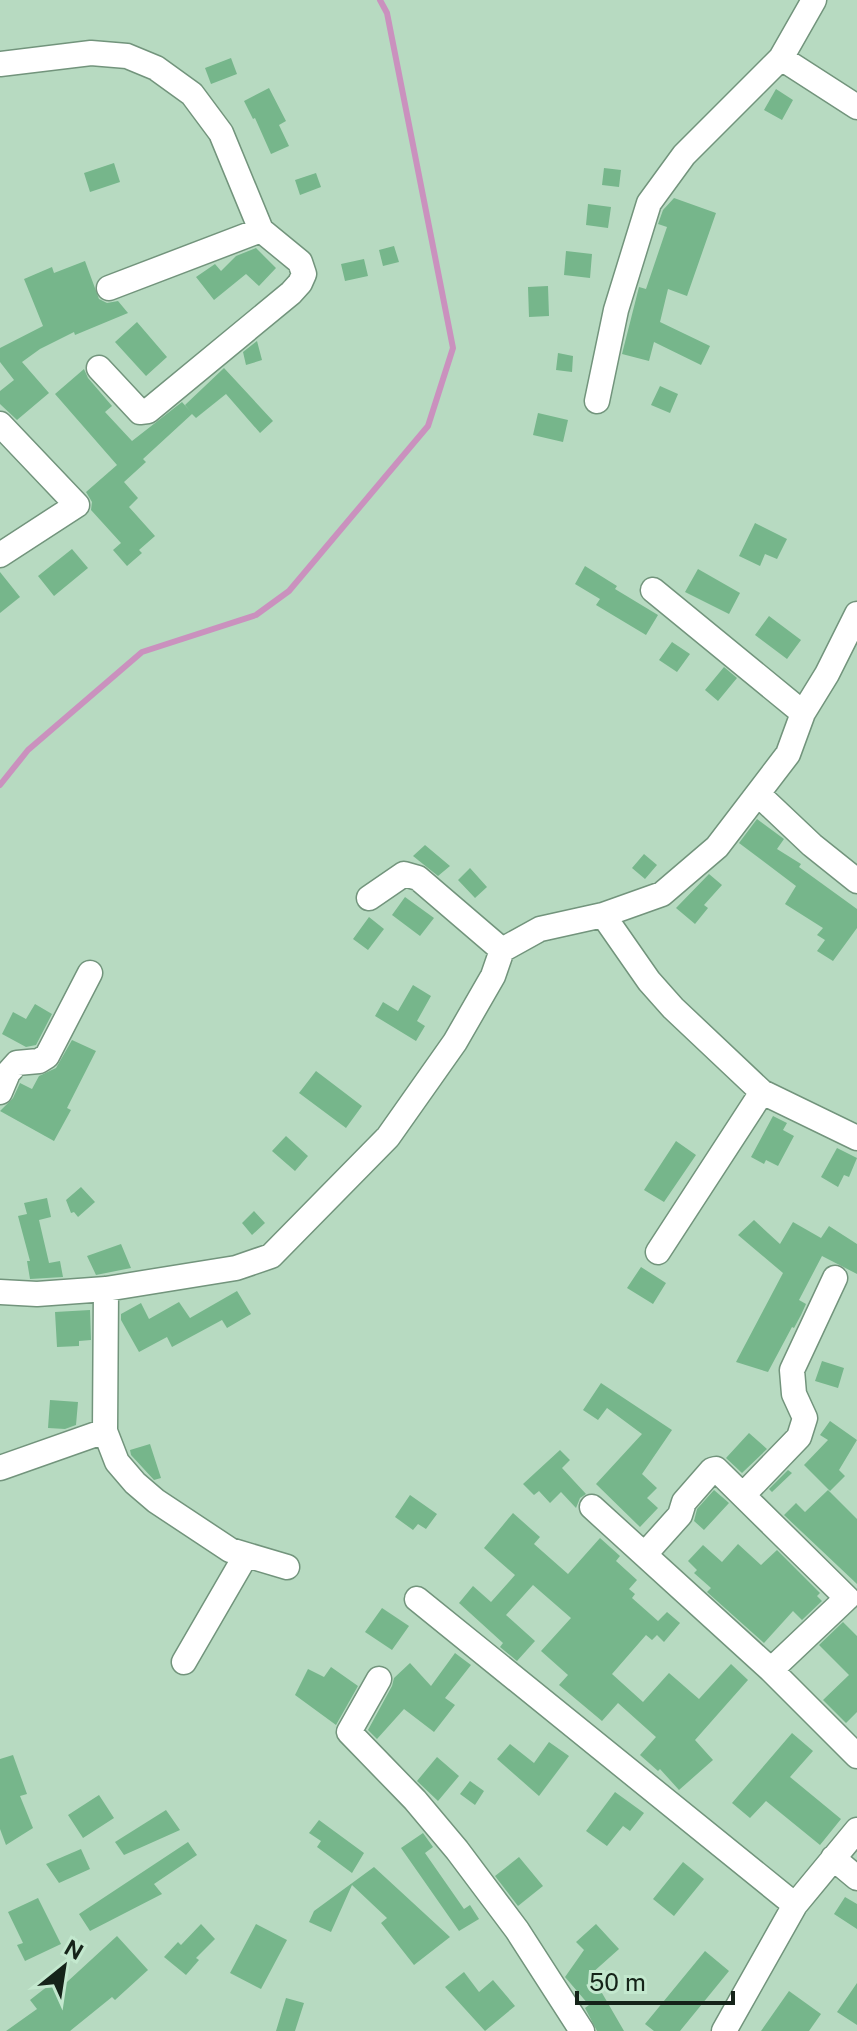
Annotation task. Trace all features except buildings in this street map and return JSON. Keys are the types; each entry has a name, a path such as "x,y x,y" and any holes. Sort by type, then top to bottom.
{"street":[{"path":"597,401 616,310 649,203 684,155 781,58 814,0"},
{"path":"0,64 91,53 127,56 156,68 192,94 221,133 261,230 300,262 304,274 291,293 148,411 140,412 133,406 99,368"},
{"path":"781,58 857,107"},
{"path":"109,288 261,230"},
{"path":"0,424 77,505 0,555"},
{"path":"653,590 803,713"},
{"path":"0,1292 37,1294 106,1289 236,1268 271,1256 388,1137 455,1042 493,976 502,950 540,929 603,915 662,894 717,847 788,754 803,713 857,614"},
{"path":"758,794 812,845 857,881"},
{"path":"369,898 404,874 418,878 502,950"},
{"path":"603,915 649,981 673,1008 762,1092 857,1138"},
{"path":"0,1092 8,1073 17,1063 39,1061 47,1056 90,973"},
{"path":"658,1252 762,1092"},
{"path":"744,1494 799,1437 805,1418 794,1394 792,1370 835,1278"},
{"path":"106,1289 105,1431 117,1462 156,1501 230,1550 287,1567"},
{"path":"0,1468 105,1431"},
{"path":"645,1554 680,1515 684,1502 712,1470 716,1469 744,1494 852,1598 771,1670"},
{"path":"592,1507 771,1670 857,1756"},
{"path":"184,1662 246,1555"},
{"path":"417,1599 795,1905"},
{"path":"379,1679 349,1732 415,1800 457,1850 517,1930 582,2031"},
{"path":"724,2031 795,1905 857,1830"},
{"path":"833,1858 857,1878"}],"waterway":[{"path":"0,785 28,750 142,652 256,615 289,591 428,426 453,348 387,13 380,0"}]}
